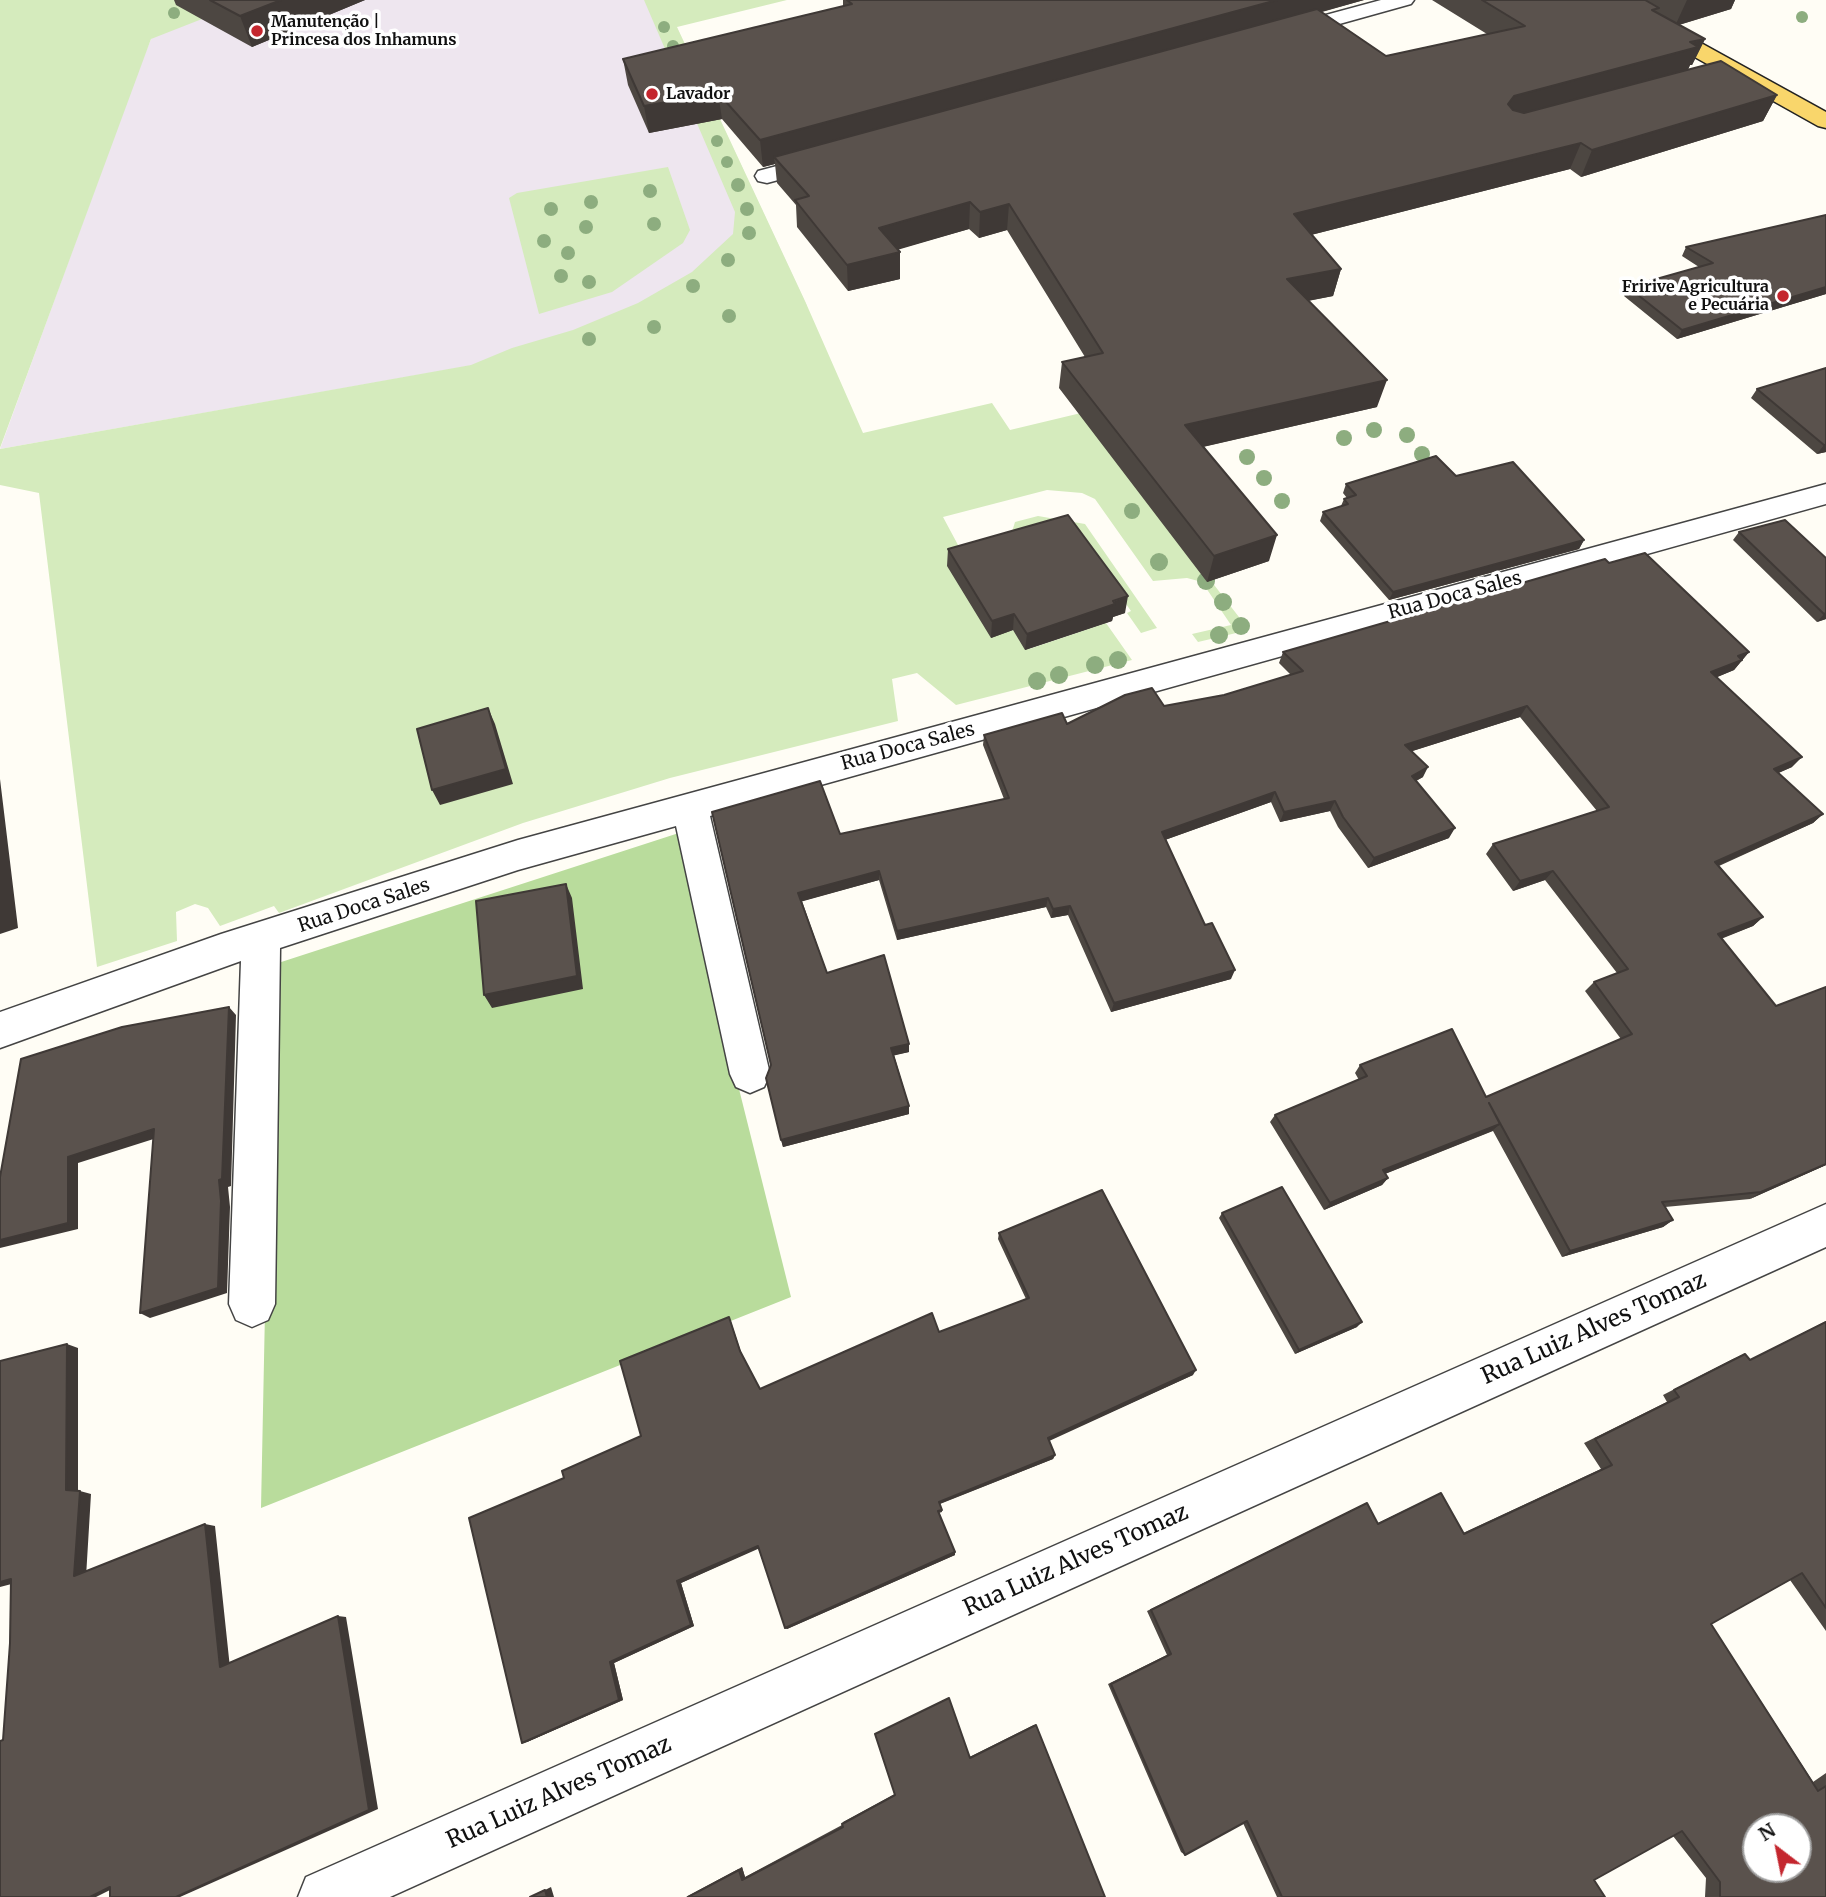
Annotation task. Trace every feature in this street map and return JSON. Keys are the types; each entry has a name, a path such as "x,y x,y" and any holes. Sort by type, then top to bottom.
{"main road":[{"path":"1607,0 1826,121"}],"street":[{"path":"1258,40 1405,0"},
{"path":"1709,77 1735,70"},
{"path":"767,176 847,154"},
{"name":"Rua Doca Sales","path":"0,1030 261,939 518,855 1826,494"},
{"path":"690,807 750,1073"},
{"path":"252,1304 261,939"},
{"name":"Rua Luiz Alves Tomaz","path":"327,1897 1826,1225"}],"shaded area":[{"path":"167,0 664,0 807,306 0,449 138,71"}],"green space":[{"path":"0,0 198,0 202,19 151,39 0,448"},
{"path":"644,0 787,0 677,27 805,301 863,433 992,403 1010,430 1081,413 1249,630 1198,642 1192,634 1231,625 1202,582 1187,578 1153,581 1095,499 1082,493 1047,490 943,517 965,558 996,635 1017,629 1029,649 1106,623 1132,660 956,705 917,673 892,679 898,721 670,778 523,823 279,913 274,906 220,926 208,908 195,904 176,912 177,941 97,967 39,493 0,485 0,449 471,365 512,348 573,330 638,303 692,272 733,234 735,212"},
{"path":"668,167 690,230 683,243 612,292 539,314 509,198 517,193"},
{"path":"1038,516 1085,524 1157,628 1141,633 1127,613 1131,611 1071,526 1011,535 1015,522"},
{"path":"685,831 738,1085 791,1297 261,1508 272,965"}],"building":[{"path":"210,0 281,0 240,16"},
{"path":"847,0 1277,0 760,140 718,93 644,106 623,59 852,4"},
{"path":"1482,0 1645,0 1659,8 1652,10 1705,39 1690,42 1698,47 1514,96 1508,104 1513,110 1524,113 1721,61 1777,95 1592,150 1581,143 1294,214 1341,269 1287,279 1387,380 1185,425 1277,535 1214,556 1062,362 1103,353 1009,204 980,212 970,202 879,228 900,252 847,265 795,200 809,196 774,157 1317,9 1386,56 1525,26"},
{"path":"1826,215 1826,287 1682,330 1628,287 1713,263 1686,247"},
{"path":"1826,368 1826,445 1824,445 1757,389"},
{"path":"1436,456 1456,476 1513,462 1584,540 1393,592 1323,512 1348,504 1344,499 1356,495 1346,484"},
{"path":"1068,515 1128,596 1113,601 1115,604 1027,634 1014,614 992,621 948,549"},
{"path":"1785,520 1826,558 1824,614 1739,532"},
{"path":"1645,553 1749,652 1738,656 1742,660 1711,672 1802,757 1774,769 1823,814 1715,862 1763,917 1718,934 1776,1006 1826,987 1826,1164 1761,1192 1662,1202 1673,1220 1570,1251 1489,1103 1500,1124 1383,1170 1388,1178 1330,1203 1275,1115 1367,1076 1360,1065 1452,1029 1486,1097 1632,1034 1594,982 1628,969 1553,871 1520,881 1493,844 1609,807 1527,706 1405,745 1428,767 1412,776 1455,828 1374,858 1343,817 1335,801 1284,812 1275,792 1162,832 1205,925 1212,923 1235,970 1114,1003 1070,906 1053,909 1048,898 897,931 879,871 798,893 827,973 884,955 909,1044 891,1048 909,1106 781,1140 766,1078 771,1065 712,812 820,781 840,834 1009,798 984,735 1062,713 1067,724 1125,695 1152,688 1164,706 1224,695 1303,671 1283,652 1605,559 1609,563"},
{"path":"488,708 506,769 432,790 417,729"},
{"path":"566,884 577,976 484,995 476,901"},
{"path":"229,1007 222,1179 219,1180 221,1201 218,1288 140,1313 154,1129 68,1157 68,1223 0,1240 0,1177 21,1059 122,1027"},
{"path":"1282,1187 1362,1322 1299,1350 1222,1213"},
{"path":"1102,1190 1196,1370 1048,1438 1055,1455 939,1502 942,1510 938,1511 955,1552 785,1628 758,1546 677,1581 691,1625 610,1662 619,1700 522,1743 469,1518 564,1478 562,1471 641,1436 620,1361 729,1317 740,1351 760,1389 932,1313 939,1332 1029,1298 999,1233"},
{"path":"1826,1322 1826,1608 1802,1573 1711,1624 1818,1791 1826,1786 1826,1897 1720,1897 1720,1882 1682,1831 1594,1880 1605,1897 1282,1897 1247,1821 1185,1855 1111,1684 1171,1654 1151,1610 1367,1503 1378,1524 1441,1493 1464,1534 1612,1465 1595,1439 1679,1397 1674,1390 1745,1354 1750,1360"},
{"path":"67,1344 66,1490 80,1491 74,1576 205,1524 220,1667 338,1616 369,1810 176,1897 110,1897 110,1887 90,1897 0,1897 0,1741 3,1740 10,1643 11,1579 0,1582 0,1361"},
{"path":"949,1698 970,1758 1036,1725 1105,1897 688,1897 739,1870 742,1880 843,1827 842,1824 895,1795 875,1734"},
{"path":"545,1890 547,1897 530,1897"}],"place":[{"name":"Manutenção | Princesa dos Inhamuns","path":"257,31"},
{"name":"Lavador","path":"652,94"},
{"name":"Fririve Agricultura e Pecuária","path":"1783,296"}]}
